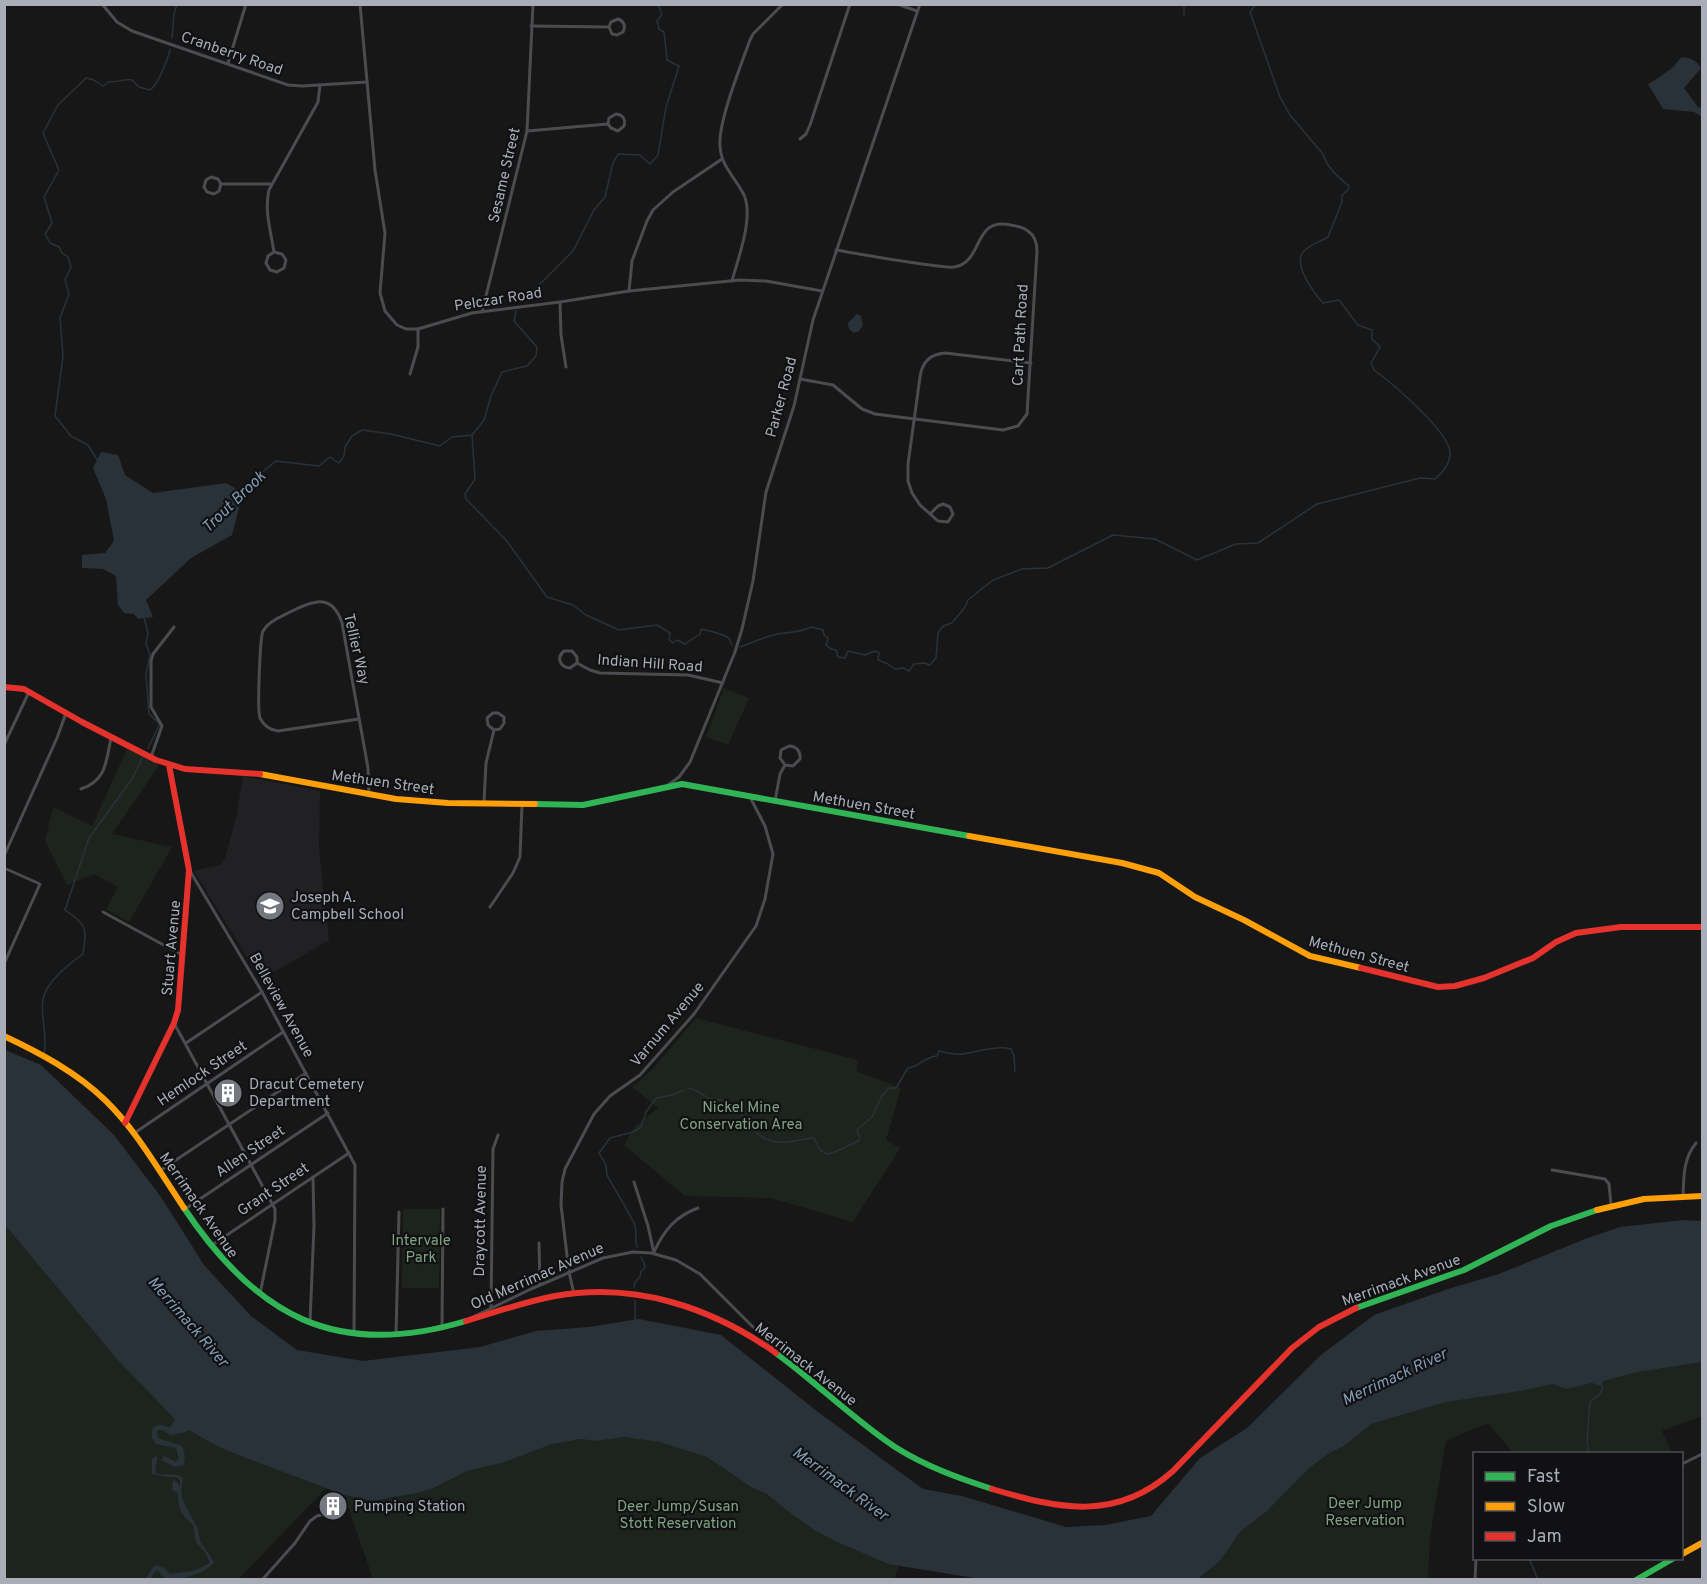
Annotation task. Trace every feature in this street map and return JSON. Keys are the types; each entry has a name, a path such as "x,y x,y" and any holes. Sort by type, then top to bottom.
{"street":[{"name":"Cranberry Road","path":"102,4 112,18 126,28 288,85 367,82"},
{"path":"228,64 246,4"},
{"path":"360,4 375,170 385,233 381,299 385,311 397,325 418,329 418,347 410,374"},
{"name":"Sesame Street","path":"482,312 527,131 533,4"},
{"path":"732,281 748,211 744,196 722,159 721,132 750,40 753,34 783,4"},
{"path":"800,139 806,134 810,125 850,4"},
{"path":"897,4 917,11"},
{"name":"Parker Road","path":"663,787 679,777 686,769 735,652 748,605 768,484 793,411 822,291 920,4"},
{"path":"615,19 623,22 625,27 623,32 617,35 610,32 609,27 615,19"},
{"path":"531,26 609,27"},
{"path":"274,252 267,203 270,184 318,102 320,85"},
{"path":"616,114 622,116 625,123 621,130 616,131 608,123 609,118 616,114"},
{"path":"527,131 608,123"},
{"path":"629,291 632,261 653,210 666,197 722,159"},
{"path":"211,177 218,179 221,184 219,191 214,194 207,192 204,186 206,180 211,177"},
{"path":"221,184 270,184"},
{"name":"Cart Path Road","path":"800,379 838,387 866,411 915,419 998,430 1014,428 1023,421 1027,414 1037,247 1033,236 1025,228 1002,223 991,226 982,234 967,261 952,267 836,250"},
{"path":"274,252 282,254 286,260 284,268 276,272 268,268 266,262 268,255 274,252"},
{"name":"Pelczar Road","path":"418,329 455,317 482,312 629,291 732,281 758,280 822,291"},
{"path":"560,302 561,335 566,367"},
{"path":"930,514 943,504 950,507 953,512 951,519 944,523 930,514 914,497 908,481 908,464 920,372 926,360 935,354 950,353 1031,363"},
{"name":"Tellier Way","path":"359,719 278,731 264,724 258,705 261,636 268,625 312,602 320,601 335,609 342,623 370,776 369,794"},
{"path":"151,757 162,726 151,707 151,662 153,654 174,627"},
{"name":"Indian Hill Road","path":"564,651 572,651 577,657 577,663 570,668 564,667 560,662 560,656 564,651"},
{"name":"Indian Hill Road","path":"577,663 600,673 688,675 723,683"},
{"name":"Methuen Street","path":"4,687 17,687 29,692 111,737 169,765 203,771 251,773 411,801 583,805 663,787 688,785 1144,868 1164,876 1195,897 1244,920 1310,956 1438,987 1455,986 1484,978 1533,958 1556,942 1576,933 1621,927 1702,927"},
{"path":"4,745 29,692"},
{"path":"4,856 66,713"},
{"path":"493,713 498,713 504,717 504,724 501,729 494,730 488,725 487,718 493,713"},
{"path":"484,802 486,764 494,730"},
{"path":"81,789 94,784 102,773 111,737"},
{"path":"786,746 795,747 799,752 799,761 791,766 785,765 780,758 781,750 786,746"},
{"name":"Stuart Avenue","path":"125,1123 174,1023 178,1010 189,870 169,765"},
{"path":"775,801 780,774 785,765"},
{"name":"Varnum Avenue","path":"574,1294 568,1272 561,1205 565,1168 594,1114 610,1096 640,1075 694,1014 746,943 759,919 773,854 765,826 750,797"},
{"path":"490,906 513,873 520,857 522,804"},
{"path":"4,868 40,884 4,964"},
{"name":"Belleview Avenue","path":"189,870 262,992 355,1165 354,1333"},
{"path":"104,912 182,955"},
{"path":"186,1043 262,992"},
{"path":"174,1023 252,1164 276,1215 259,1295"},
{"name":"Hemlock Street","path":"133,1134 284,1032"},
{"name":"Merrimack Avenue","path":"4,1036 49,1058 106,1101 133,1134 210,1246 236,1276 259,1295 287,1312 310,1322 354,1333 396,1335 442,1327 527,1302 574,1294 635,1294 684,1305 734,1325 754,1337 881,1437 917,1460 962,1480 1051,1505 1078,1508 1107,1506 1136,1497 1163,1480 1284,1356 1326,1323 1358,1306 1478,1264 1551,1226 1611,1205 1661,1197 1702,1196"},
{"path":"159,1171 306,1073"},
{"name":"Allen Street","path":"185,1209 328,1113"},
{"name":"Draycott Avenue","path":"491,1307 493,1149 498,1135"},
{"path":"1683,1196 1685,1162 1688,1153 1696,1143"},
{"name":"Grant Street","path":"210,1246 349,1153"},
{"path":"1552,1170 1605,1179 1609,1184 1611,1205"},
{"path":"310,1322 314,1226 313,1177"},
{"path":"634,1182 654,1253"},
{"path":"654,1253 659,1241 674,1221 679,1216 698,1208"},
{"path":"442,1327 443,1209"},
{"path":"396,1335 399,1212"},
{"path":"539,1243 540,1285"},
{"name":"Old Merrimac Avenue","path":"468,1319 568,1272 619,1254 654,1253 676,1260 700,1274 789,1363"},
{"path":"1683,1464 1702,1454"},
{"path":"261,1580 295,1543 310,1521 317,1516 338,1511 341,1507"},
{"path":"1683,1553 1702,1543"},
{"path":"1475,1580 1476,1560"},
{"path":"1636,1580 1671,1560"}],"shaded area":[{"name":"Joseph A. Campbell School","path":"243,776 320,791 319,848 329,940 261,980 194,871 220,865 225,858 236,818"}],"green space":[{"path":"724,688 749,698 728,745 706,737"},
{"path":"127,749 159,765 112,834 172,847 129,922 106,909 118,887 94,874 67,885 45,841 53,807 92,826"},
{"name":"Nickel Mine Conservation Area","path":"696,1018 858,1060 856,1071 901,1088 886,1140 900,1148 853,1222 771,1198 685,1196 624,1145 635,1126 658,1108 632,1087 650,1072"},
{"name":"Intervale Park","path":"403,1209 440,1209 439,1288 402,1288"},
{"path":"5,1225 115,1357 254,1461 326,1488 239,1579 5,1579"},
{"name":"Deer Jump Reservation","path":"1702,1362 1702,1416 1662,1431 1672,1452 1516,1452 1511,1450 1488,1423 1446,1441 1430,1536 1428,1579 1198,1580 1220,1561 1240,1532 1267,1511 1308,1469 1331,1452 1344,1446 1371,1424 1446,1402 1552,1384 1567,1389 1592,1383 1599,1384 1638,1372"},
{"name":"Deer Jump/Susan Stott Reservation","path":"625,1437 659,1442 707,1457 751,1487 767,1494 781,1506 835,1541 888,1564 899,1566 894,1580 373,1579 344,1495 372,1501 413,1494 437,1487 467,1471 502,1463 551,1444 581,1439 595,1441"}],"water":[{"path":"1682,57 1693,60 1701,68 1684,88 1698,107 1702,108 1702,117 1694,112 1663,109 1648,84 1671,69"},
{"path":"857,314 861,316 863,325 859,331 854,333 849,329 848,323"},
{"path":"101,452 118,455 125,475 153,493 226,483 243,493 232,535 191,558 146,600 153,617 138,619 134,614 124,613 118,605 116,576 103,569 82,568 82,555 105,553 114,541 106,499 93,468"},
{"name":"Merrimack River","path":"5,1050 41,1065 114,1135 161,1197 204,1265 251,1316 297,1350 363,1361 480,1347 536,1331 589,1327 639,1319 721,1335 818,1412 923,1489 962,1496 1066,1527 1105,1525 1151,1516 1200,1458 1247,1428 1321,1355 1374,1315 1499,1274 1620,1227 1684,1220 1702,1221 1702,1362 1638,1372 1603,1381 1601,1386 1592,1383 1567,1389 1552,1384 1446,1402 1371,1424 1344,1446 1331,1452 1308,1469 1267,1511 1240,1532 1220,1561 1198,1579 981,1579 888,1564 813,1529 767,1494 751,1487 707,1457 659,1442 625,1437 595,1441 581,1439 552,1444 502,1463 467,1471 434,1488 372,1501 344,1495 254,1461 217,1446 189,1430 170,1435 163,1430 157,1430 158,1438 182,1446 185,1456 183,1466 175,1467 161,1460 164,1456 176,1462 179,1458 176,1448 156,1444 152,1430 160,1425 170,1428 175,1419 115,1357 5,1225"},
{"path":"156,1456 157,1474 178,1475 183,1478 181,1491 183,1501 198,1529 200,1541 214,1562 206,1569 187,1577 167,1579 157,1570 151,1579 146,1579 156,1565 164,1568 170,1574 193,1571 210,1563 205,1552 196,1542 193,1525 181,1512 178,1493 172,1490 173,1480 180,1487 180,1480 176,1477 152,1474 152,1459"}],"waterway":[{"path":"172,38 177,4"},
{"name":"Trout Brook","path":"522,302 529,291 532,292 573,251 594,210 605,197 613,163 618,154 640,155 650,164 658,155 666,107 679,66 667,60 664,32 659,29 657,21 662,14 658,4"},
{"path":"1184,4 1184,16"},
{"path":"740,647 773,635 811,627 823,630 824,635 828,638 826,645 836,650 838,657 845,658 848,651 865,655 875,651 879,653 878,660 895,669 903,668 909,671 914,664 930,665 936,658 938,633 943,626 952,623 968,600 993,580 1022,569 1048,568 1113,535 1155,539 1197,560 1236,544 1258,543 1317,504 1420,478 1435,479 1444,470 1448,464 1450,452 1440,432 1405,396 1374,370 1371,363 1380,347 1372,339 1372,330 1358,325 1339,300 1323,303 1310,286 1303,271 1301,264 1303,252 1328,237 1342,202 1342,195 1349,186 1330,168 1323,154 1290,115 1280,97 1250,12 1256,4"},
{"path":"98,461 88,445 71,436 55,416 63,356 60,318 69,294 65,280 71,267 68,257 59,247 50,243 45,234 52,223 44,197 59,170 43,133 58,105 86,78 103,86 109,82 132,80 139,87 150,90 165,65 170,49"},
{"name":"Trout Brook","path":"239,491 276,461 319,466 330,457 339,463 352,436 362,430 391,434 440,446 452,437 472,435 484,420 491,396 502,372 527,366 536,356 537,347 514,321 516,311"},
{"path":"472,435 475,479 465,494 466,499 506,540 547,597 573,605 586,615 619,630 657,625 670,633 669,640 673,643 677,640 685,644 700,634 701,629 729,638 732,645"},
{"path":"144,617 148,633 146,644 150,655 146,674 149,714 160,724 148,748"},
{"path":"44,1055 42,1005 45,993 59,974 83,954 84,928 65,910 89,838 132,779 143,757"},
{"path":"688,1088 709,1098 732,1103 755,1131 765,1139 782,1142 814,1138 820,1150 827,1154 858,1141 860,1137 858,1129 872,1117 882,1096 889,1088 896,1088 908,1068 937,1056 939,1051 960,1054 993,1048 1011,1049 1015,1071"},
{"path":"637,1247 634,1223 607,1175 606,1165 599,1153 610,1138 633,1132 641,1127 646,1112 656,1098 684,1090"},
{"path":"634,1287 641,1271 645,1268 641,1257"},
{"path":"635,1301 635,1321"},
{"path":"1589,1452 1587,1442 1590,1402 1600,1394 1603,1387 1601,1385"},
{"path":"1530,1560 1538,1580"}],"traffic: fast":[{"path":"535,804 583,805 682,784 969,836"},
{"path":"184,1208 211,1245 240,1277 271,1301 303,1320 339,1331 377,1335 420,1332 466,1321"},
{"path":"1356,1308 1464,1270 1551,1226 1597,1210"},
{"path":"776,1353 864,1425 895,1447 942,1471 992,1489"},
{"path":"1636,1580 1671,1560"}],"traffic: slow":[{"path":"260,774 396,799 448,803 535,804"},
{"path":"969,836 1122,863 1159,873 1195,897 1244,920 1310,956 1361,968"},
{"path":"4,1036 57,1064 105,1100 137,1138 184,1208"},
{"path":"1597,1210 1644,1199 1702,1196"},
{"path":"1683,1553 1702,1543"}],"traffic: jam":[{"path":"4,687 24,689 156,760 185,769 260,774"},
{"path":"125,1123 174,1023 178,1010 189,870 169,765"},
{"path":"1361,968 1438,987 1455,986 1484,978 1533,958 1556,942 1576,933 1621,927 1702,927"},
{"path":"466,1321 555,1296 614,1293 643,1296 699,1311 751,1337 776,1353"},
{"path":"992,1489 1064,1506 1086,1507 1130,1498 1152,1487 1173,1471 1292,1348 1319,1327 1356,1308"}],"place":[{"name":"Joseph A. Campbell School","path":"270,906"},
{"name":"Dracut Cemetery Department","path":"228,1093"},
{"name":"Pumping Station","path":"333,1506"}]}
